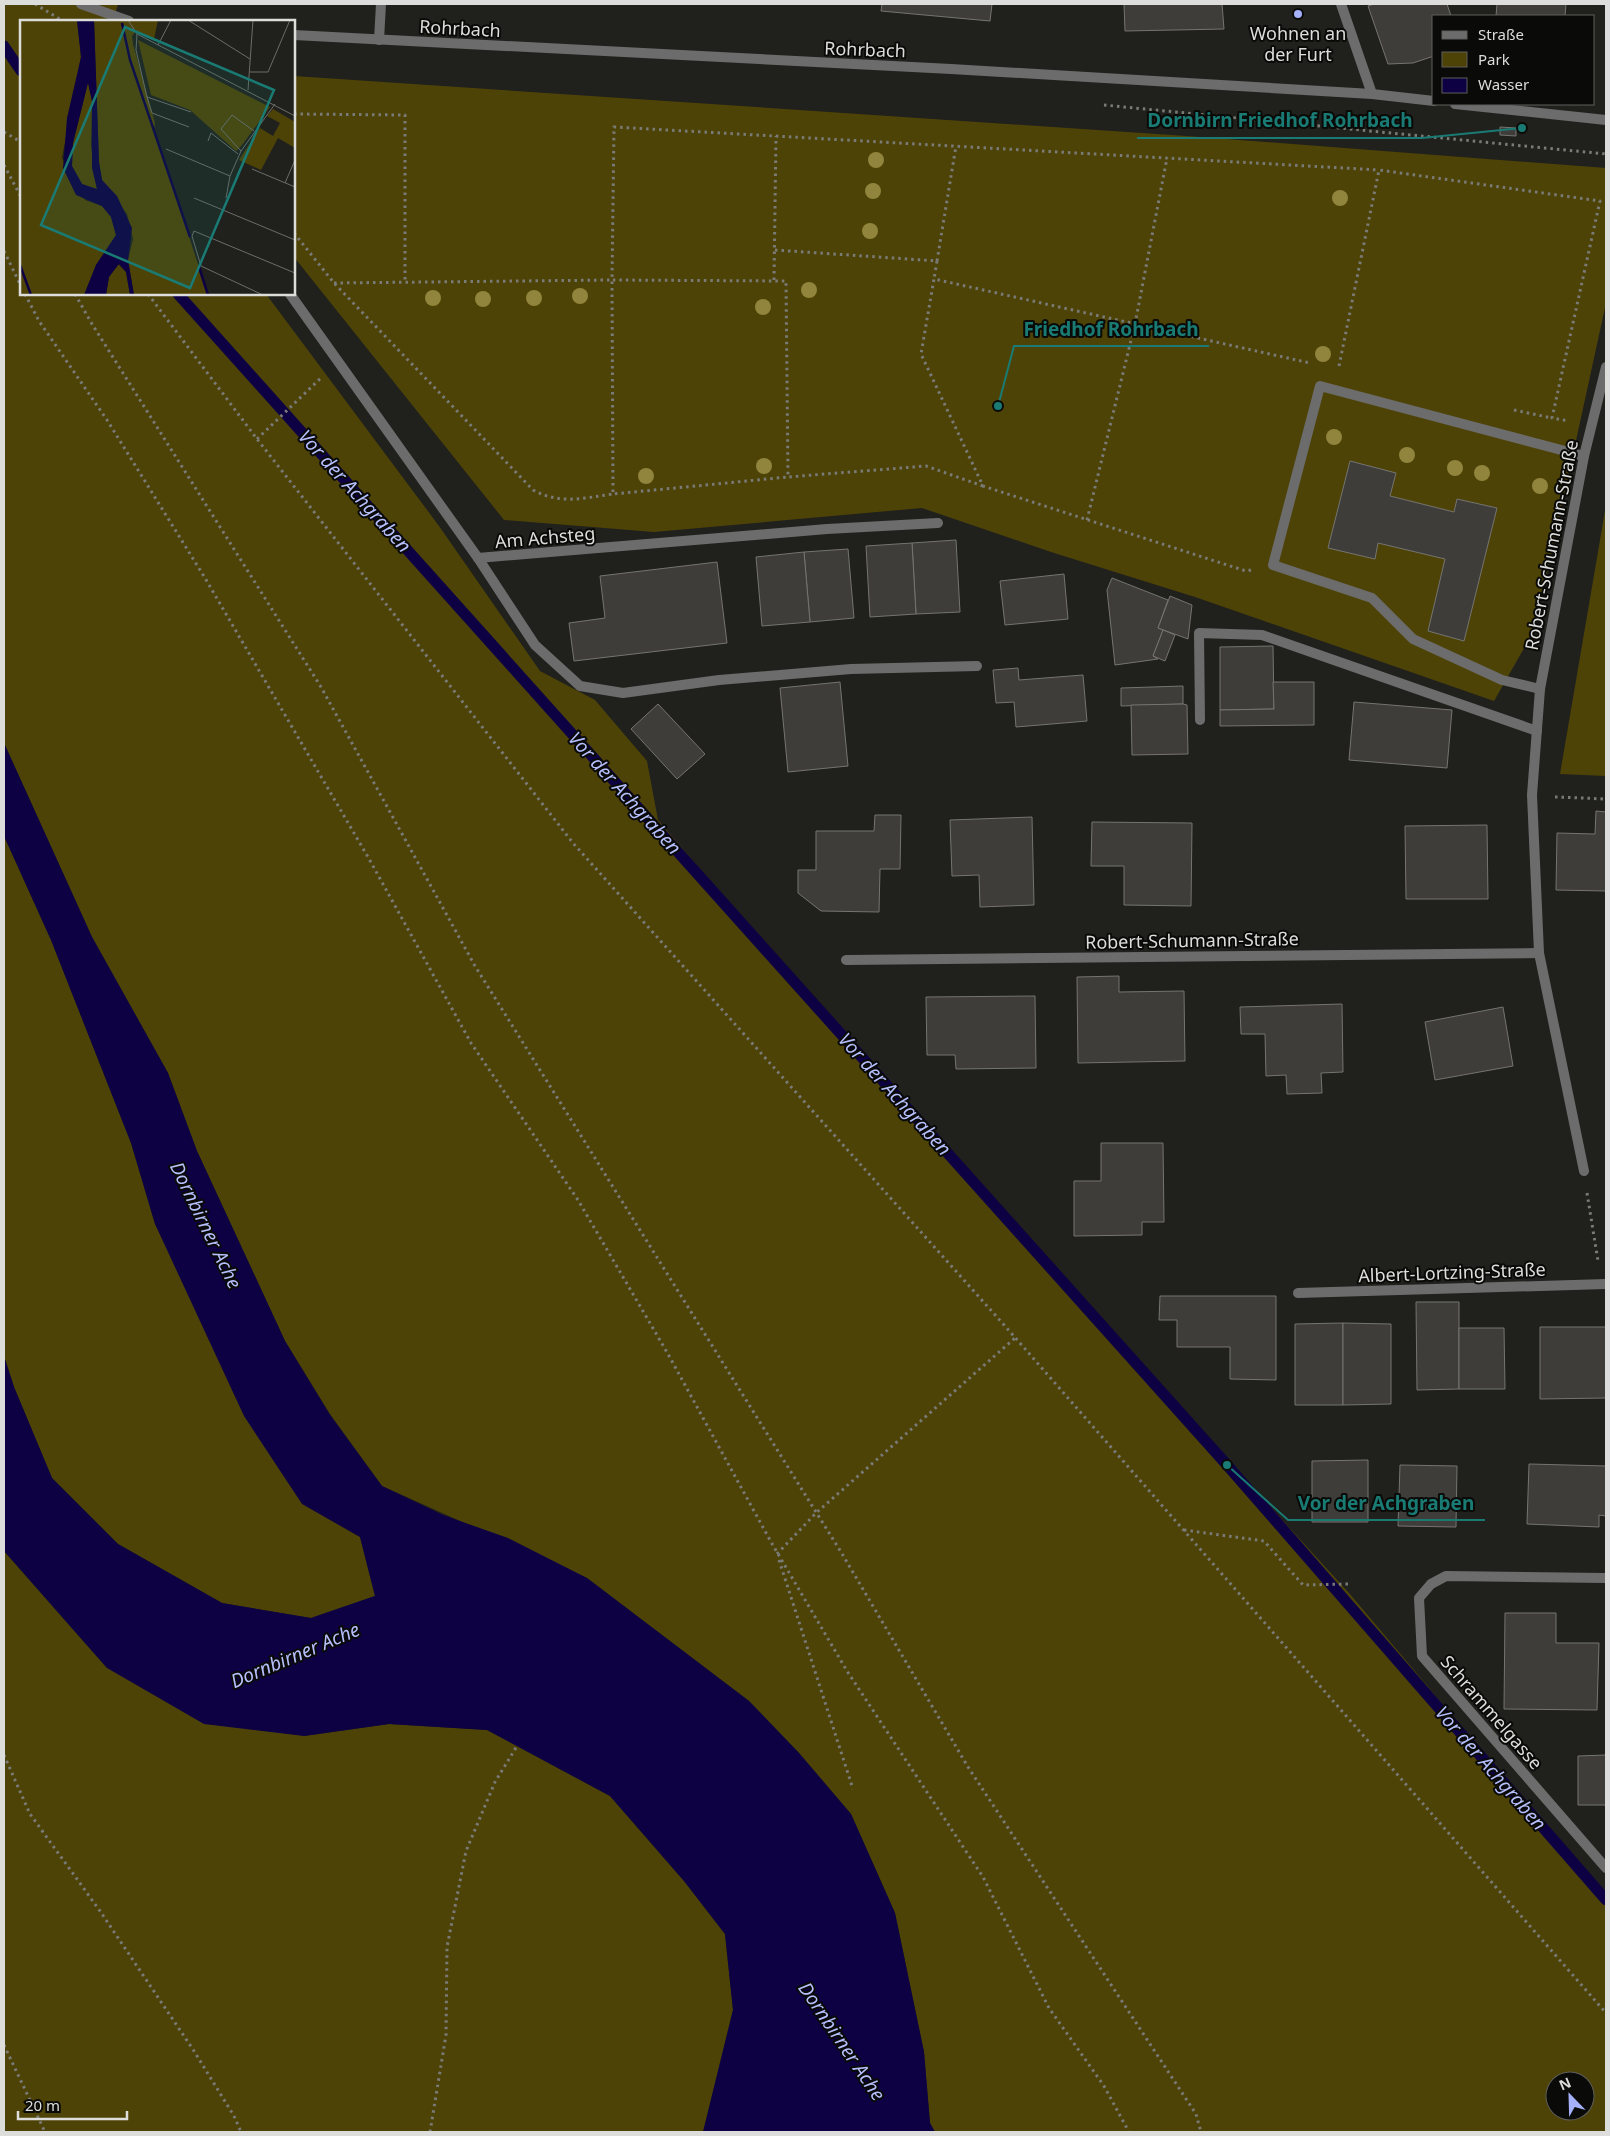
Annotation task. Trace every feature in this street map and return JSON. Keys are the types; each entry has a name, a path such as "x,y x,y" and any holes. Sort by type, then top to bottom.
{"street":[{"path":"81,4 126,20"},
{"path":"379,40 381,4"},
{"path":"1341,4 1372,94"},
{"name":"Rohrbach","path":"295,35 951,69 1372,94 1432,102"},
{"path":"1464,105 1606,120"},
{"name":"Am Achsteg","path":"291,295 478,558 827,529 938,524"},
{"name":"Robert-Schumann-Straße","path":"1584,1170 1539,953 1532,795 1540,689 1584,456 1606,367"},
{"path":"1540,689 1502,680 1413,639 1372,598 1273,565 1320,386 1584,456"},
{"path":"478,558 535,645 580,686 623,693 719,680 851,669 976,666"},
{"path":"1200,720 1200,633 1262,635 1536,731"},
{"name":"Robert-Schumann-Straße","path":"846,960 1539,953"},
{"name":"Albert-Lortzing-Straße","path":"1298,1293 1604,1284"},
{"name":"Schrammelgasse","path":"1606,1578 1446,1576 1431,1584 1419,1598 1422,1656 1606,1868"}],"path":[{"path":"35,4 61,20"},
{"path":"1099,104 1606,154"},
{"path":"295,114 405,116 405,280"},
{"path":"613,494 612,280 614,127 1379,170 1600,201 1552,418"},
{"path":"4,132 20,141"},
{"path":"774,280 776,136"},
{"path":"956,146 921,354 983,486"},
{"path":"1087,520 1135,324 1168,158"},
{"path":"4,165 20,195"},
{"path":"1338,370 1379,170"},
{"path":"295,234 334,283 533,490 547,498 561,500 788,477 926,466 1246,571 1273,565"},
{"path":"775,250 937,261"},
{"path":"4,251 20,284"},
{"path":"934,279 1319,365"},
{"path":"334,283 405,280 786,281 788,477"},
{"path":"26,295 39,321 106,420 205,578 368,857 471,1043 578,1200 668,1354 777,1552 847,1671 983,1877 1049,2008 1104,2086 1129,2132"},
{"path":"76,295 321,686 475,966 816,1513 968,1767 1196,2114 1202,2132"},
{"path":"149,295 257,439 573,842 1015,1338 1606,2013"},
{"path":"257,439 338,362"},
{"path":"1513,410 1592,426"},
{"path":"1532,795 1606,799"},
{"path":"1584,1170 1604,1284"},
{"path":"777,1552 816,1513 1015,1338"},
{"path":"1184,1530 1264,1541 1303,1585 1350,1584"},
{"path":"777,1552 853,1788"},
{"path":"430,2132 446,2035 447,1947 466,1851 495,1782 517,1746"},
{"path":"4,1755 30,1814 100,1911 194,2051 234,2116 241,2132"},
{"path":"4,2045 45,2132"}],"green space":[{"path":"4,4 118,4 113,20 20,20 20,295 267,295 439,526 540,671 595,700 647,761 658,820 875,1074 1349,1593 1606,1898 1606,2132 935,2132 930,2123 924,2052 895,1913 851,1814 799,1753 749,1701 587,1578 382,1486 330,1414 285,1341 197,1151 168,1073 92,937 4,743"},
{"path":"295,76 1201,137 1606,168 1606,303 1535,629 1494,701 1195,597 1051,552 922,508 654,532 504,520 295,258"},
{"path":"1606,505 1606,776 1560,774"},
{"path":"4,836 51,940 131,1143 155,1224 302,1503 360,1537 375,1596 311,1618 222,1603 118,1544 52,1478 14,1387 4,1356"},
{"path":"4,1551 107,1668 304,1736 389,1724 487,1730 610,1796 684,1881 725,1934 733,2010 703,2132 4,2132"}],"water":[{"name":"Dornbirner Ache","path":"4,743 92,937 168,1073 197,1151 285,1341 330,1415 382,1486 443,1515 508,1538 587,1578 749,1701 799,1753 851,1814 895,1913 924,2052 930,2123 935,2132 703,2132 733,2010 725,1934 684,1881 610,1796 487,1730 389,1724 304,1736 204,1724 107,1668 4,1551 4,1356 14,1387 52,1478 118,1544 222,1603 311,1618 375,1596 360,1537 302,1504 244,1416 155,1224 131,1143 51,940 4,836"}],"building":[{"path":"882,4 992,4 990,21 881,11"},
{"path":"1124,4 1222,4 1224,29 1125,31"},
{"path":"1374,4 1447,4 1451,15 1432,15 1432,57 1413,63 1388,64 1368,6"},
{"path":"1497,4 1566,4 1565,15 1496,15"},
{"path":"1500,127 1516,128 1516,136 1500,135"},
{"path":"1350,461 1396,473 1390,496 1454,512 1457,499 1497,508 1464,641 1428,631 1445,559 1378,543 1375,559 1328,548"},
{"path":"956,540 960,612 916,614 912,543"},
{"path":"912,543 916,614 870,617 866,546"},
{"path":"848,549 854,618 810,622 804,552"},
{"path":"804,552 810,622 762,626 756,557"},
{"path":"717,562 727,643 574,661 569,623 605,618 600,576"},
{"path":"1064,574 1068,619 1005,625 1000,581"},
{"path":"1112,578 1168,600 1158,628 1163,630 1153,656 1158,659 1115,665 1107,590"},
{"path":"1170,596 1192,605 1188,639 1158,628"},
{"path":"1163,630 1175,635 1165,661 1153,656"},
{"path":"1273,646 1274,709 1220,710 1220,647"},
{"path":"1018,668 1019,680 1083,675 1087,721 1016,727 1014,702 996,703 993,670"},
{"path":"840,682 848,766 788,772 780,688"},
{"path":"1273,682 1314,682 1314,725 1220,726 1220,710 1274,709"},
{"path":"1183,686 1183,704 1121,706 1121,688"},
{"path":"1354,702 1452,710 1447,768 1349,760"},
{"path":"658,704 705,754 677,779 631,729"},
{"path":"1131,705 1187,705 1188,754 1132,755"},
{"path":"1596,811 1606,812 1606,891 1556,890 1557,833 1595,834"},
{"path":"875,815 901,815 900,869 880,869 879,912 821,911 798,893 798,870 816,870 816,831 874,831"},
{"path":"1032,817 1034,905 980,907 979,875 952,876 950,820"},
{"path":"1092,822 1192,823 1191,906 1124,905 1124,866 1091,866"},
{"path":"1487,825 1488,899 1406,899 1405,826"},
{"path":"1119,976 1119,992 1184,991 1185,1061 1078,1063 1077,977"},
{"path":"1035,996 1036,1068 956,1069 955,1055 927,1055 926,997"},
{"path":"1342,1004 1343,1072 1321,1073 1322,1093 1287,1094 1286,1075 1266,1076 1265,1034 1241,1034 1240,1007"},
{"path":"1503,1007 1513,1066 1435,1080 1425,1022"},
{"path":"1101,1143 1163,1143 1164,1222 1142,1222 1142,1235 1074,1236 1074,1181 1101,1181"},
{"path":"1160,1296 1276,1296 1276,1380 1230,1379 1230,1347 1177,1347 1177,1320 1159,1320"},
{"path":"1416,1302 1459,1302 1459,1389 1417,1390"},
{"path":"1343,1323 1343,1405 1295,1405 1295,1324"},
{"path":"1343,1323 1391,1324 1391,1404 1343,1405"},
{"path":"1540,1327 1606,1327 1606,1398 1540,1399"},
{"path":"1459,1328 1504,1328 1505,1389 1459,1389"},
{"path":"1368,1460 1368,1522 1312,1522 1312,1461"},
{"path":"1529,1464 1606,1466 1606,1516 1599,1515 1599,1527 1527,1524"},
{"path":"1400,1465 1457,1466 1456,1527 1398,1526"},
{"path":"1505,1613 1556,1613 1556,1643 1599,1643 1597,1710 1504,1709"},
{"path":"1606,1755 1606,1805 1578,1805 1578,1756"}],"waterway":[{"name":"Vor der Achgraben","path":"4,46 20,70"},
{"name":"Vor der Achgraben","path":"179,295 1227,1465 1606,1900"}],"place":[{"name":"Wohnen an der Furt","path":"1298,14"},
{"name":"Dornbirn Friedhof Rohrbach","path":"1522,128"},
{"name":"Friedhof Rohrbach","path":"998,406"},
{"name":"Vor der Achgraben","path":"1227,1465"}]}
